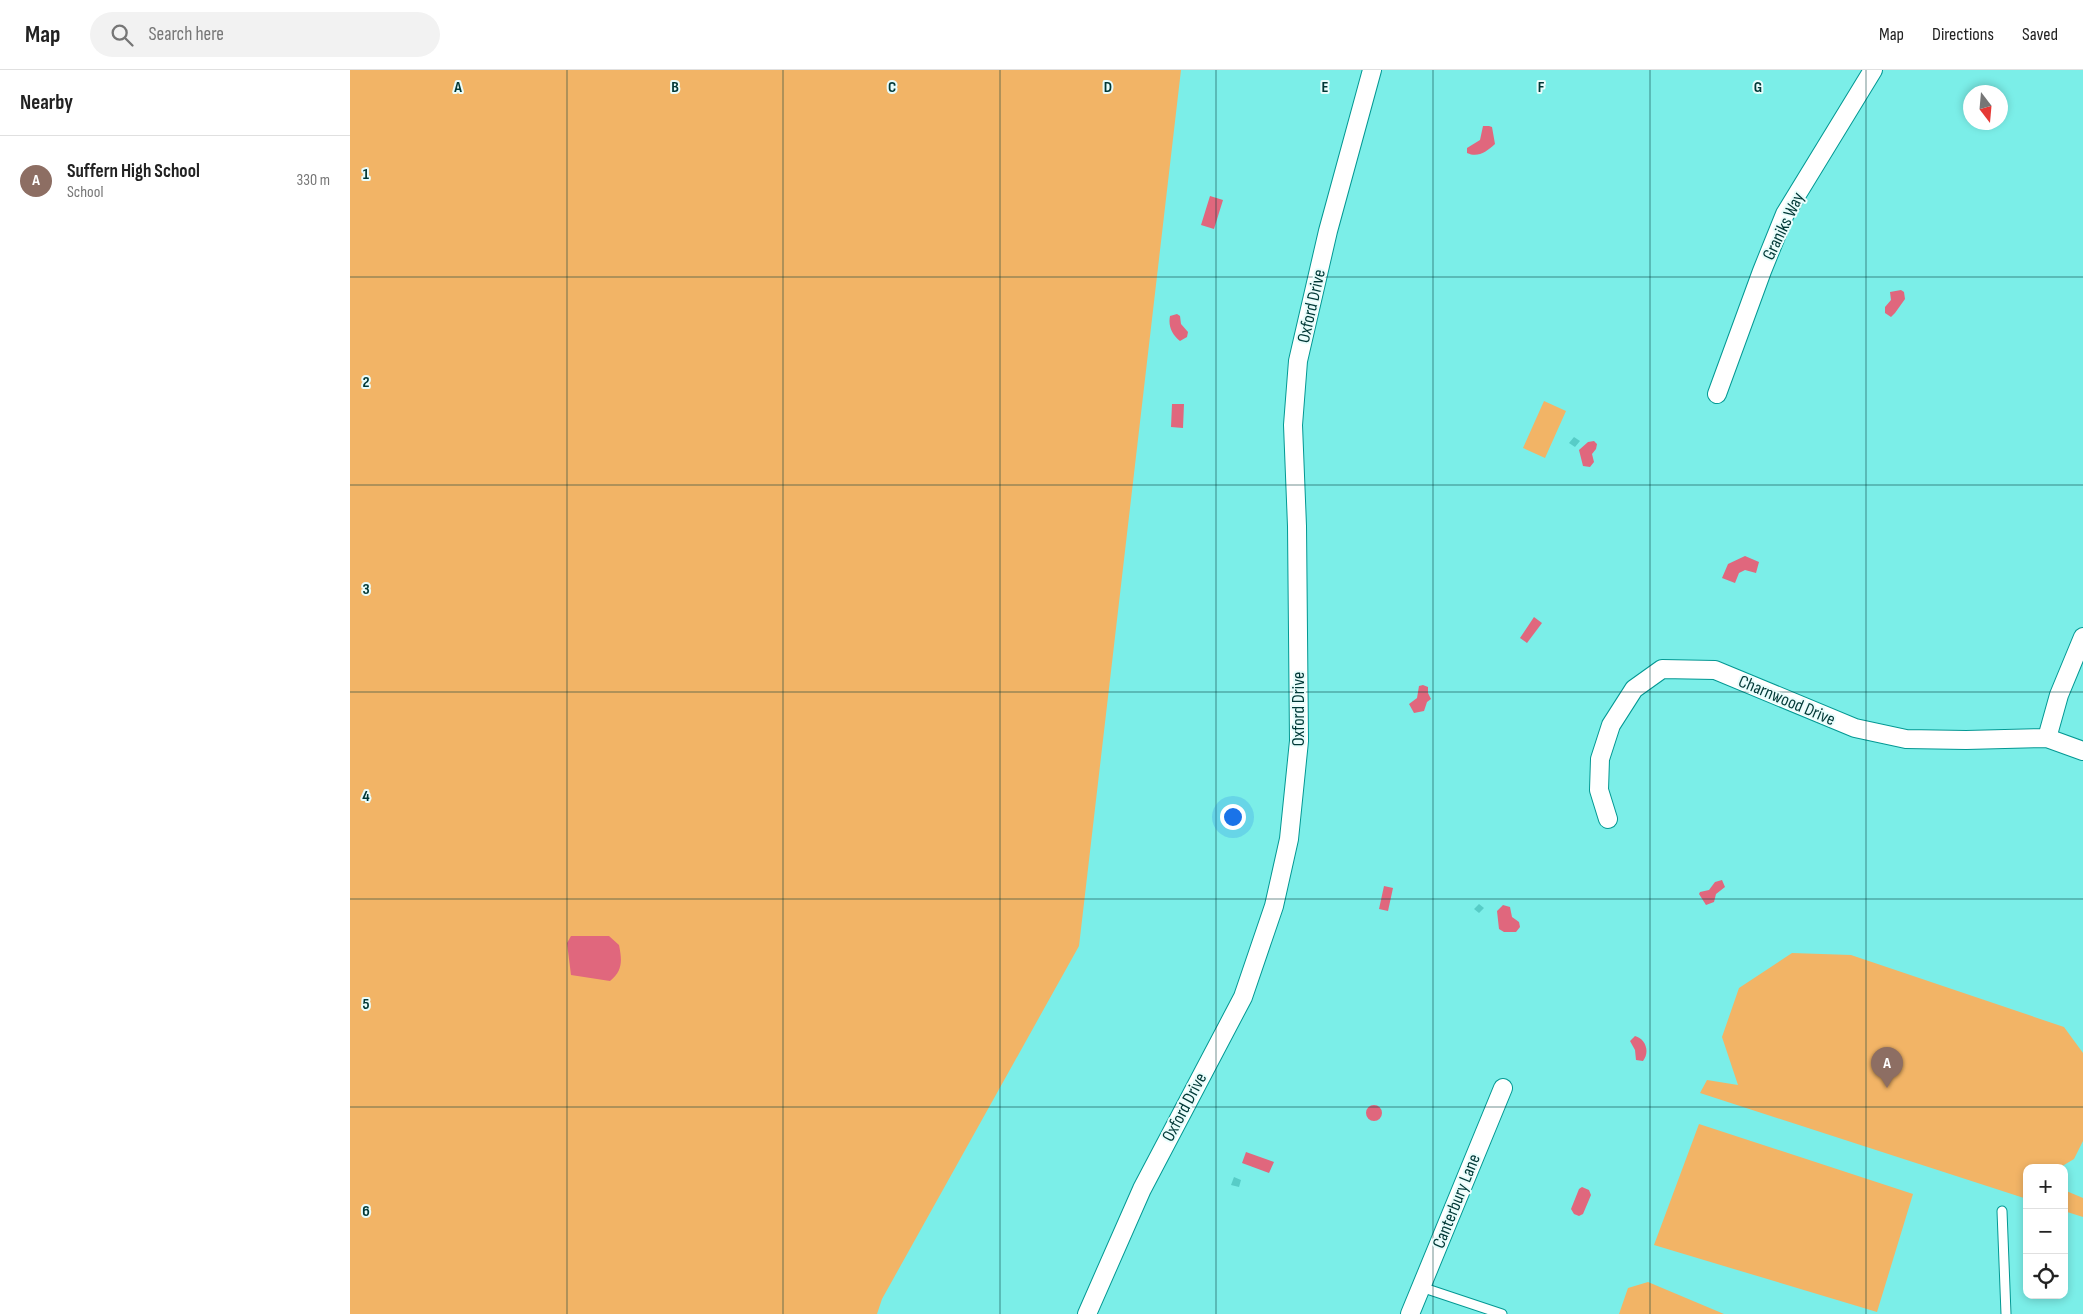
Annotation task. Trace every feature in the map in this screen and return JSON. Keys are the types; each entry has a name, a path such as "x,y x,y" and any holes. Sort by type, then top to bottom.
{"street":[{"name":"Oxford Drive","path":"1087,1314 1142,1189 1242,997 1277,896 1289,839 1299,741 1297,526 1293,425 1298,361 1328,231 1372,70"},
{"name":"Graniks Way","path":"1717,394 1785,214 1873,70"},
{"path":"2047,738 2059,696 2083,637"},
{"name":"Charnwood Drive","path":"1608,819 1599,790 1600,759 1611,725 1634,689 1662,669 1715,670 1855,728 1906,739 2047,738 2083,751"},
{"name":"Canterbury Lane","path":"1410,1314 1503,1088"}],"lane":[{"path":"2002,1212 2006,1314"},
{"path":"1421,1287 1502,1314"}],"shaded area":[{"path":"350,70 1181,70 1079,946 882,1299 877,1314 350,1314"},
{"path":"1483,126 1492,127 1495,144 1482,153 1475,155 1467,153 1467,148 1480,140"},
{"path":"1210,196 1223,200 1214,229 1201,225"},
{"path":"1901,290 1904,292 1905,299 1891,317 1885,313 1885,307 1891,300 1890,292"},
{"path":"1177,314 1180,316 1181,324 1188,332 1187,337 1180,341 1170,327 1170,316"},
{"path":"1544,401 1566,411 1545,458 1523,448"},
{"path":"1172,404 1184,404 1183,428 1171,427"},
{"path":"1594,441 1597,444 1592,454 1594,462 1590,467 1583,466 1579,450 1588,442"},
{"path":"1745,556 1759,562 1756,573 1745,570 1739,573 1735,583 1722,578 1728,564"},
{"path":"1534,617 1542,623 1527,643 1520,638"},
{"path":"1419,686 1428,687 1431,699 1427,702 1424,711 1414,713 1409,704 1417,698"},
{"path":"1722,880 1725,887 1716,894 1714,902 1706,905 1699,894 1700,892 1709,890 1715,882"},
{"path":"1384,886 1393,888 1388,911 1379,909"},
{"path":"1503,905 1510,907 1512,917 1519,922 1520,927 1516,932 1504,932 1499,929 1497,911"},
{"path":"571,936 609,936 619,945 621,956 619,969 610,981 571,975 567,943"},
{"path":"1792,953 1851,955 2064,1027 2083,1053 2083,1141 2074,1159 2066,1164 2023,1164 2023,1198 1700,1093 1707,1080 1738,1085 1722,1037 1739,988"},
{"path":"1635,1036 1642,1040 1646,1046 1646,1054 1643,1061 1636,1060 1635,1050 1630,1041"},
{"path":"1374,1105 1380,1107 1382,1113 1380,1119 1374,1121 1368,1119 1366,1113 1368,1107"},
{"path":"1699,1124 1913,1194 1877,1312 1654,1245"},
{"path":"1246,1152 1274,1162 1269,1173 1242,1163"},
{"path":"1582,1187 1589,1190 1591,1195 1583,1214 1579,1216 1574,1214 1571,1209 1579,1189"},
{"path":"2068,1192 2083,1198 2083,1217 2068,1212"},
{"path":"1648,1282 1724,1314 1619,1314 1628,1288"}],"building":[{"path":"1574,437 1580,441 1575,447 1569,443"},
{"path":"1479,904 1484,908 1479,913 1474,909"},
{"path":"1234,1177 1241,1180 1239,1187 1231,1185"}],"place":[{"name":"Suffern High School","path":"1887,1088"}]}
